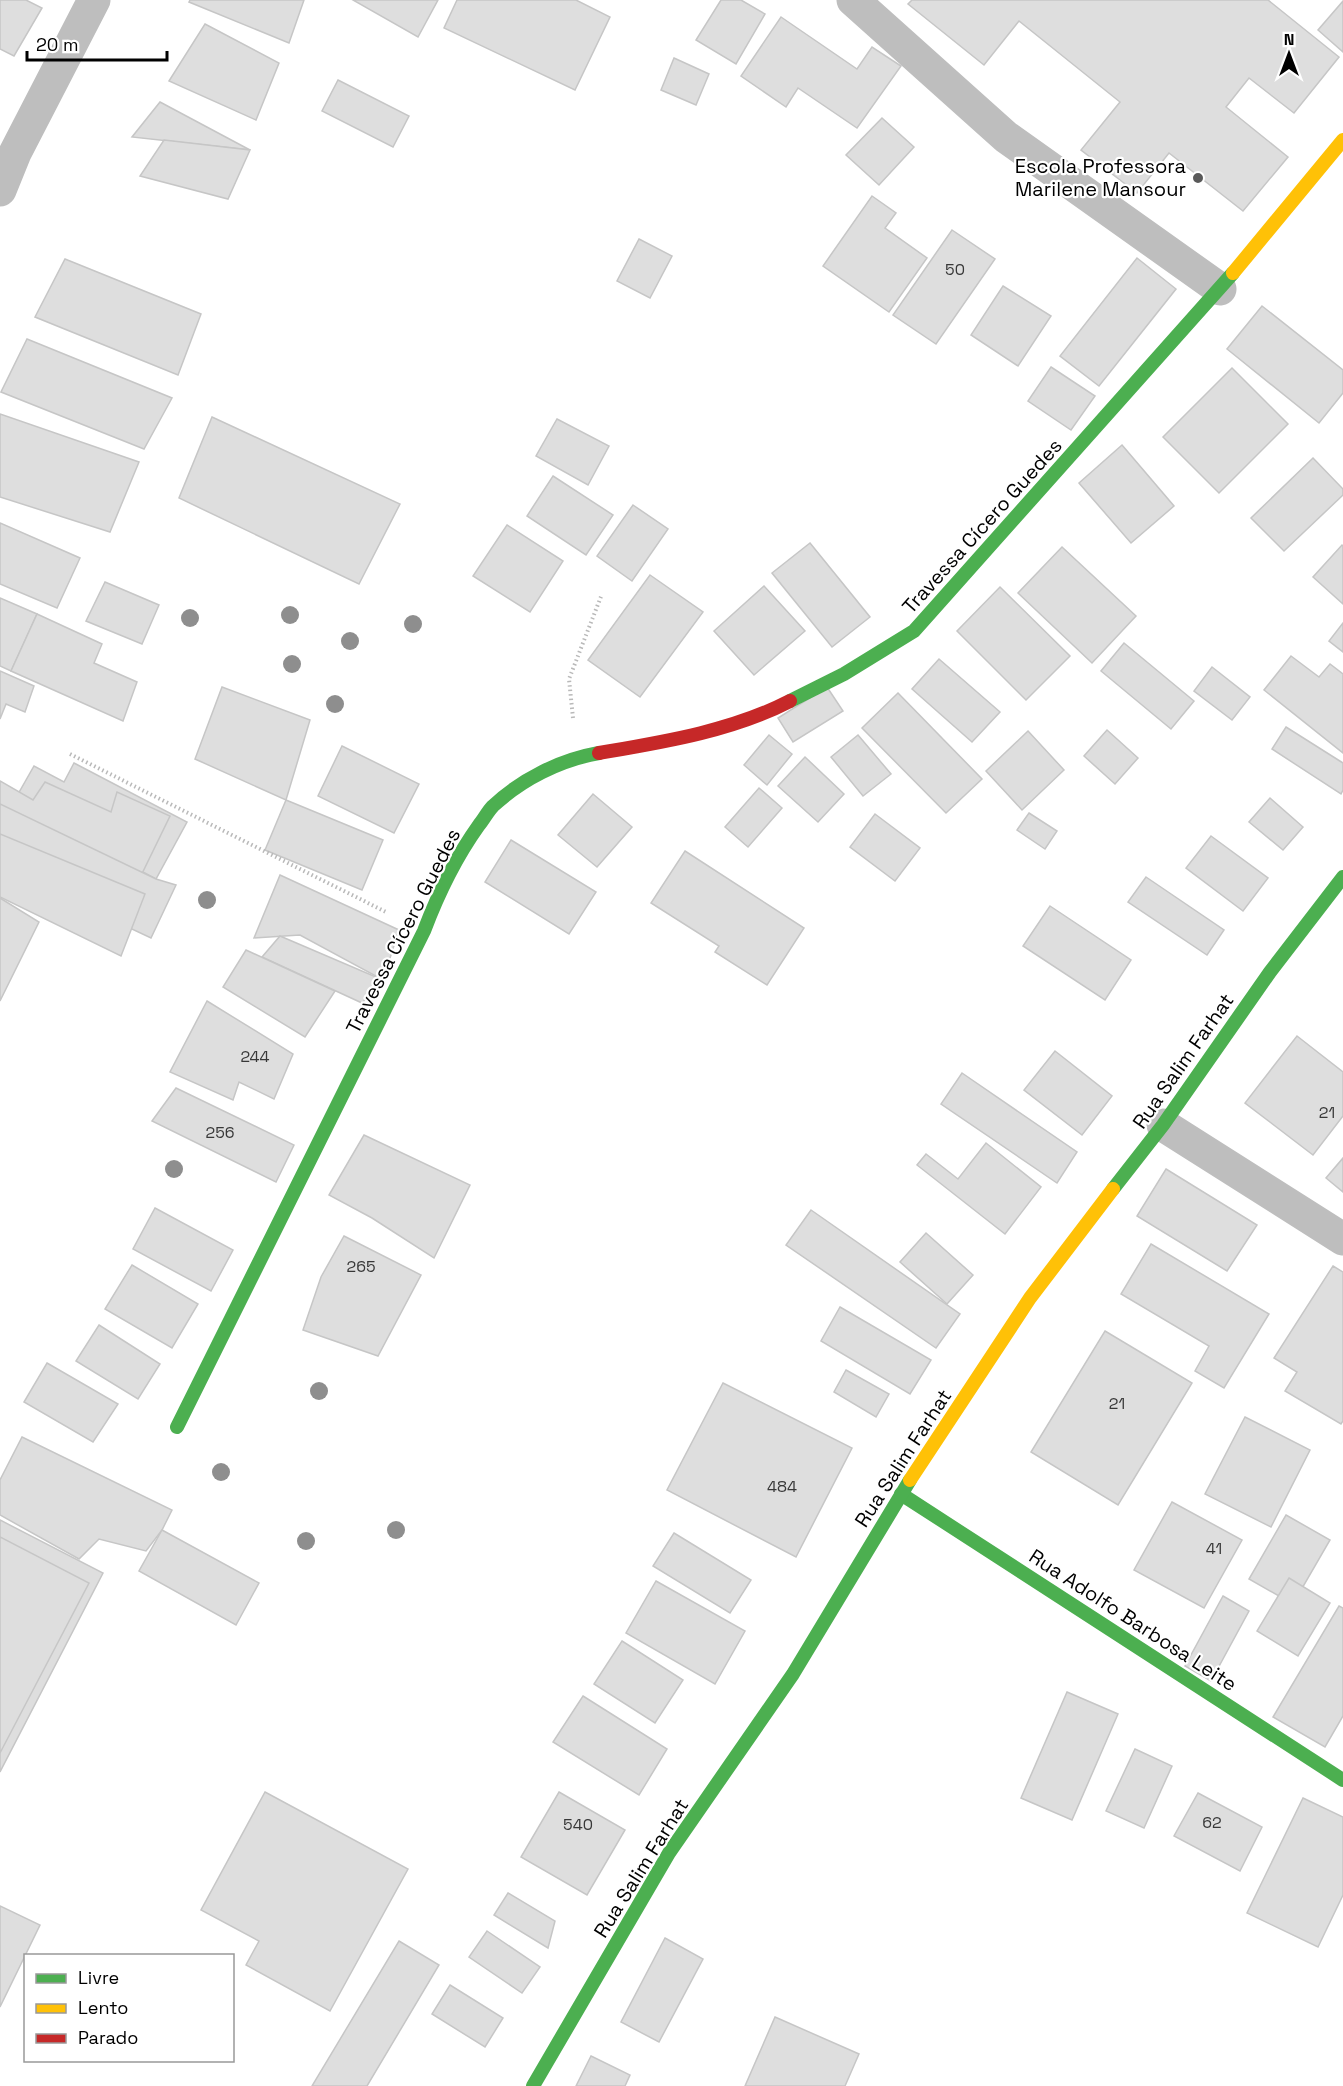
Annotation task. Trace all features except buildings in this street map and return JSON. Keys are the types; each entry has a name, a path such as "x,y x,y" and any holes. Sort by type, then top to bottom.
{"street":[{"path":"0,190 15,153 94,0"},
{"path":"853,0 1006,137 1220,290"},
{"name":"Travessa Cícero Guedes","path":"177,1427 424,931 436,900 466,843 492,807 531,777 576,757 669,741 766,713 844,674 914,631 1220,290 1343,140"},
{"name":"Rua Salim Farhat","path":"533,2086 669,1853 793,1674 901,1494 1030,1298 1163,1125 1270,972 1343,877"},
{"path":"1163,1125 1343,1239"},
{"name":"Rua Adolfo Barbosa Leite","path":"901,1494 1343,1779"}],"path":[{"path":"576,757 569,679 602,594"},
{"path":"70,754 424,931"}],"traffic: fast":[{"path":"790,701 844,674 914,631 1233,273"},
{"path":"177,1427 424,931 448,876 471,837 491,808 516,787 570,760 599,753"},
{"path":"1113,1189 1163,1125 1270,972 1343,877"},
{"path":"533,2086 669,1853 793,1674 910,1480"},
{"path":"901,1494 1343,1780"}],"traffic: slow":[{"path":"1233,273 1343,140"},
{"path":"910,1480 1030,1298 1113,1189"}],"traffic: jam":[{"path":"599,753 672,740 721,728 790,701"}],"place":[{"name":"Escola Professora Marilene Mansour","path":"1198,178"}]}
